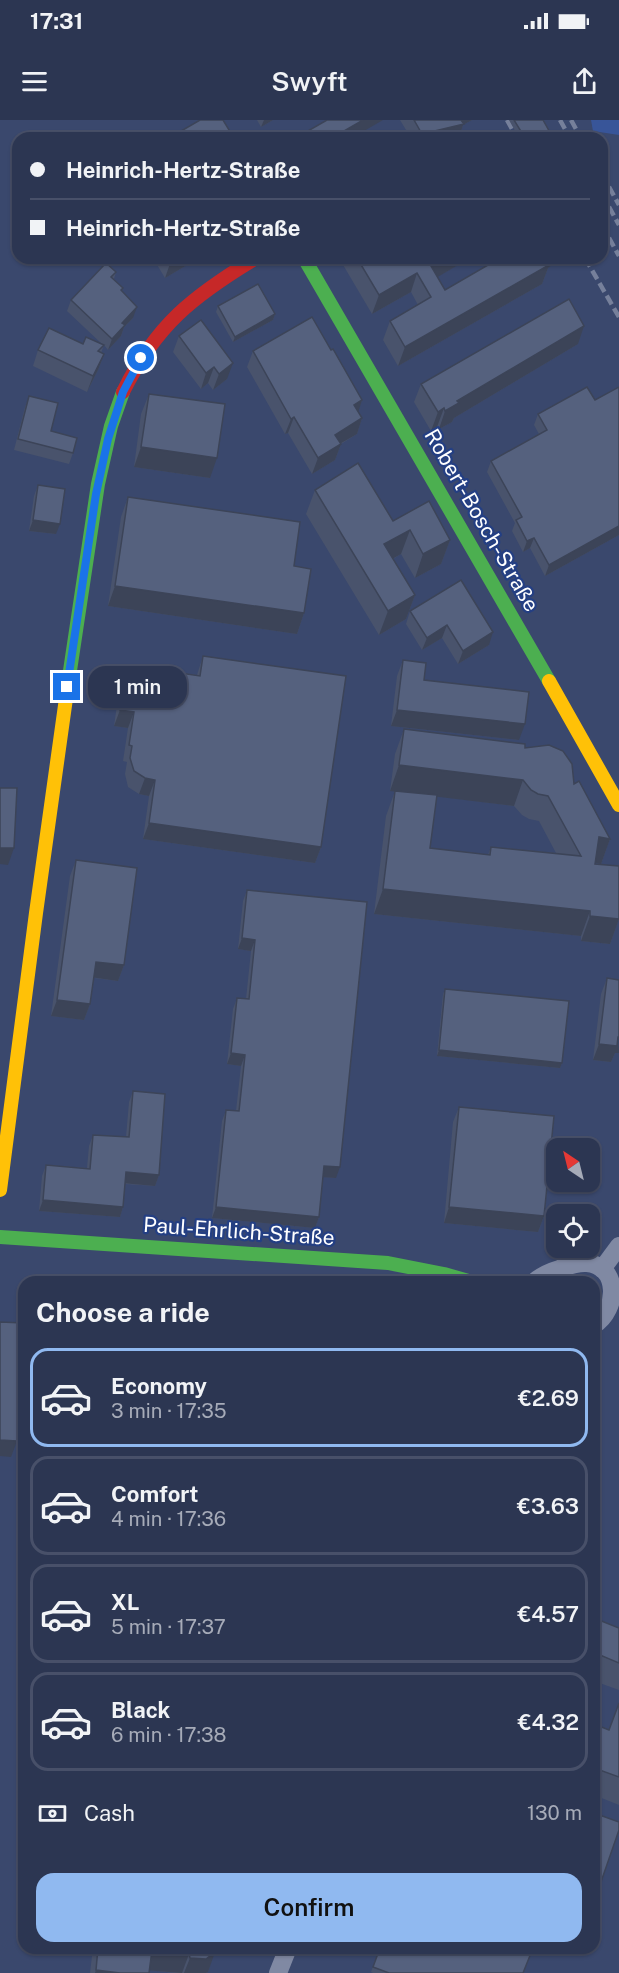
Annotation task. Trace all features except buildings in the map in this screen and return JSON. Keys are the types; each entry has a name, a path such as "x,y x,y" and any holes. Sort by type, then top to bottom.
{"street":[{"path":"0,1190 57,755 96,494 108,439 123,392 147,348 161,328 177,311 200,293 246,264"},
{"name":"Robert-Bosch-Straße","path":"307,264 619,805"},
{"name":"Paul-Ehrlich-Straße","path":"0,1237 388,1263 451,1276"},
{"path":"602,1269 619,1246"},
{"path":"543,1276 574,1264 587,1263 602,1269 612,1281 617,1299 609,1313 600,1320"},
{"path":"278,1973 286,1954"}],"shaded area":[{"path":"591,120 619,120 619,135 593,131"}],"railway":[{"path":"507,120 514,132"},
{"path":"560,120 567,132"},
{"path":"571,120 578,132"},
{"path":"608,185 619,205"},
{"path":"608,205 619,225"},
{"path":"608,236 619,256"},
{"path":"588,264 619,317"}],"traffic: fast":[{"path":"307,264 549,681"},
{"path":"68,684 98,484 111,426 123,392"},
{"path":"0,1237 388,1263 451,1276"}],"traffic: slow":[{"path":"549,681 619,805"},
{"path":"0,1190 68,684"}],"traffic: jam":[{"path":"123,392 149,348 178,314 195,299 247,264"}],"route":[{"path":"67,687 96,494 108,439 123,392 141,358"}]}
